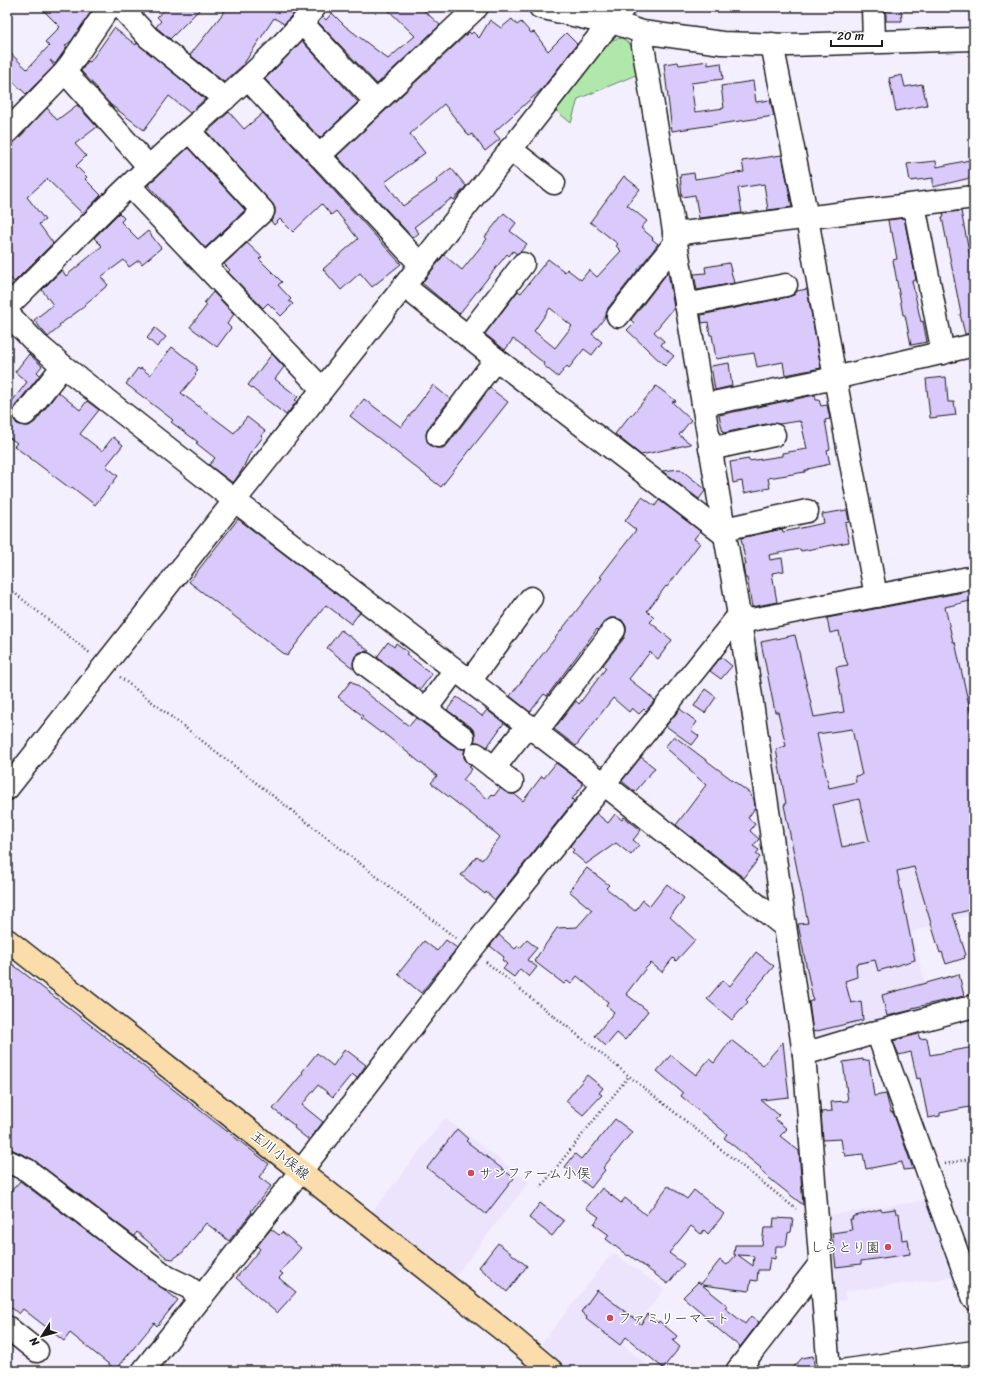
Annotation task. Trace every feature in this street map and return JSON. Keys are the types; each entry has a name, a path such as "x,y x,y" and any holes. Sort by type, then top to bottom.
{"main road":[{"name":"玉川小俣線","path":"7,940 508,1334 552,1371"}],"street":[{"path":"7,132 66,72 108,7"},
{"path":"121,7 148,37 226,99"},
{"path":"319,156 476,7"},
{"path":"540,7 590,20 618,14 642,32 722,43 772,44 974,39"},
{"path":"873,7 874,42"},
{"path":"7,789 404,286 510,149 618,14"},
{"path":"7,307 149,167 248,79 308,15 376,102"},
{"path":"642,32 642,46 724,532 740,615 784,926 804,1054 829,1371"},
{"path":"772,44 807,218 876,596"},
{"path":"66,72 149,167"},
{"path":"248,79 420,264"},
{"path":"190,131 263,211 205,265"},
{"path":"510,149 554,183"},
{"path":"130,186 322,389"},
{"path":"618,316 675,238 807,218 974,197"},
{"path":"914,205 943,353"},
{"path":"468,336 523,264"},
{"path":"686,305 786,285"},
{"path":"404,286 496,359 724,532"},
{"path":"7,313 37,344 63,366 234,500 604,784 784,926"},
{"path":"703,405 835,378 974,345"},
{"path":"438,436 496,359"},
{"path":"25,414 63,366"},
{"path":"710,449 774,435"},
{"path":"724,532 807,511"},
{"path":"740,615 750,620 974,577"},
{"path":"426,709 462,676 531,598"},
{"path":"143,1371 301,1171 471,950 740,615"},
{"path":"494,768 532,729 614,630"},
{"path":"365,664 462,737"},
{"path":"476,754 512,782"},
{"path":"804,1054 877,1032 974,1006"},
{"path":"877,1032 974,1299"},
{"path":"7,1161 27,1170 167,1277 188,1287 202,1297"},
{"path":"738,1371 820,1264"},
{"path":"7,1327 37,1351"},
{"path":"841,1371 974,1352"}],"path":[{"path":"7,588 471,950 817,1226"},
{"path":"540,1188 629,1076"},
{"path":"926,1168 974,1158"}],"shaded area":[{"path":"974,582 974,914 911,932 932,1008 815,1044 809,1040 753,626"},
{"path":"445,1118 529,1182 453,1279 370,1215"},
{"name":"しらとり園","path":"933,1199 959,1277 845,1291 846,1300 833,1301 824,1216"},
{"path":"613,1252 664,1289 622,1344 655,1371 566,1371 552,1359 554,1355 541,1344"}],"green space":[{"path":"622,38 633,47 638,74 578,99 571,123 554,109 609,40"}],"building":[{"path":"40,7 94,7 72,40 65,46 67,47 55,64 50,60 54,66 26,94 7,76 7,50 27,69 49,46 45,42 60,27"},
{"path":"167,7 202,7 170,39 156,27 161,21 157,17"},
{"path":"228,7 299,7 284,24 274,18 243,65 224,82 190,55"},
{"path":"385,7 420,7 440,25 377,84 318,22 323,17 326,20 332,13 345,26 388,59 415,36"},
{"path":"886,7 901,7 902,21 886,21"},
{"path":"512,19 517,25 521,22 531,33 534,32 548,51 566,33 577,44 542,89 494,132 500,139 485,151 472,134 469,136 444,104 410,134 425,153 385,182 403,206 437,182 436,180 451,168 466,186 454,200 452,198 414,227 419,233 413,238 337,156 469,32 471,34 473,32 479,38 490,20 501,28"},
{"path":"114,28 136,45 137,43 205,99 190,113 169,96 144,130 111,105 81,71 88,61 90,62"},
{"path":"302,41 358,102 320,138 265,79"},
{"path":"708,61 708,65 721,63 723,79 691,83 695,112 724,108 721,86 753,81 756,102 770,100 774,116 672,131 664,64 678,62 679,65"},
{"path":"902,75 905,87 922,84 927,105 896,111 889,78"},
{"path":"77,105 97,127 75,144 86,156 76,166 87,177 85,179 101,195 83,214 47,179 27,197 45,220 39,224 53,243 14,282 7,274 7,144 11,144 16,141 47,108 57,120"},
{"path":"229,112 244,129 263,113 401,264 372,287 360,273 341,290 323,269 358,239 336,211 331,215 322,204 293,232 280,219 274,225 271,221 275,214 275,208 272,203 207,132"},
{"path":"188,148 245,210 205,248 148,185"},
{"path":"782,155 792,207 768,210 764,184 738,188 742,213 699,218 695,195 682,197 680,175 694,173 695,179 744,172 742,161"},
{"path":"974,159 974,177 933,187 933,178 910,181 907,164 936,161 937,167"},
{"path":"624,176 640,189 627,205 647,221 641,228 658,244 608,308 606,316 592,334 602,342 592,355 584,349 569,368 567,366 558,377 543,365 544,363 513,339 505,350 485,334 518,291 521,293 548,259 565,272 567,269 581,280 589,270 597,277 621,251 616,246 618,244 590,222","holes":["550,308 572,326 555,348 534,331"]},
{"path":"961,211 974,276 974,333 965,334 942,217 944,217 943,213"},
{"path":"119,213 124,218 121,222 138,239 148,231 161,248 142,264 139,260 129,267 124,260 101,277 108,285 84,305 85,306 59,325 60,327 48,337 34,320 53,305 42,290 62,270 66,276 102,246 94,238"},
{"path":"504,213 516,223 510,231 527,244 517,254 513,251 509,256 507,254 459,314 422,283 444,255 462,270 487,239 485,237"},
{"path":"904,218 916,280 912,281 927,342 911,345 905,315 903,315 893,260 897,259 888,220"},
{"path":"247,243 262,257 259,259 282,282 278,285 291,299 289,301 293,304 281,316 268,303 263,308 228,272 230,270 224,264"},
{"path":"729,263 734,283 697,290 694,274 706,273 705,267"},
{"path":"668,272 674,308 654,332 664,341 661,345 674,356 665,366 627,330 634,323 631,320"},
{"path":"807,289 821,368 785,375 783,362 757,367 754,353 716,359 708,322 702,323 701,315 788,297 794,295 797,291"},
{"path":"213,292 234,314 227,324 231,328 217,347 190,327 207,305 204,303"},
{"path":"155,328 166,337 157,347 147,338"},
{"path":"172,347 197,367 196,369 198,370 195,374 196,375 181,393 234,433 247,417 265,431 261,436 263,437 249,455 242,470 233,483 209,465 215,458 196,443 198,442 171,422 173,420 126,384 138,368 140,370 141,368 150,375"},
{"path":"29,354 42,366 37,372 40,375 15,406 13,418 17,424 29,426 35,422 58,392 80,410 87,401 99,410 80,434 102,451 113,437 123,445 106,466 118,476 95,505 14,446 17,443 7,436 7,408 27,382 15,372"},
{"path":"272,354 284,367 275,379 298,397 295,400 297,401 286,415 248,385"},
{"path":"729,363 732,386 715,390 711,366"},
{"path":"946,377 948,402 954,402 956,415 930,418 926,379"},
{"path":"433,385 450,399 428,428 426,434 427,441 431,446 436,448 443,448 448,444 490,388 508,402 441,487 350,416 364,399 401,427"},
{"path":"656,386 676,401 672,402 691,420 679,435 691,444 641,455 615,434"},
{"path":"815,395 816,400 819,400 821,406 827,405 830,419 825,420 830,449 827,450 830,464 808,469 805,470 805,472 768,478 770,488 744,493 742,481 733,483 730,462 782,456 782,453 807,449 801,422 779,424 771,423 723,433 719,415"},
{"path":"680,469 704,488 705,491 699,499 662,471"},
{"path":"642,497 655,506 659,500 700,531 694,539 700,543 647,611 654,618 650,622 672,640 658,659 650,652 629,679 655,700 646,711 644,709 639,714 632,708 629,712 613,698 576,746 554,729 576,701 579,704 606,668 603,665 624,638 626,632 626,626 622,620 610,618 604,622 598,630 597,629 547,696 544,694 530,712 510,696 602,578 600,577 636,530 625,521"},
{"path":"847,510 849,522 845,523 849,542 769,555 770,560 782,558 784,571 772,573 777,602 752,607 747,578 745,578 743,565 746,565 741,538 782,529 783,532 824,523 822,514"},
{"path":"238,519 360,612 351,624 326,605 287,656 189,582"},
{"path":"974,590 974,600 945,607 953,642 955,642 974,728 974,909 953,914 966,955 964,956 965,958 946,964 942,952 940,953 914,867 897,871 915,960 878,971 875,960 856,964 857,977 845,981 851,1003 861,1001 863,1020 813,1032 809,1002 813,1000 798,924 808,923 784,805 786,804 776,749 786,746 778,712 775,712 761,642 795,635 814,717 844,712 836,667 848,665 843,652 839,631 830,633 827,618","holes":["852,729 862,775 855,776 856,782 829,788 817,734","859,799 869,841 842,847 833,805"]},
{"path":"341,630 369,651 360,652 355,656 353,663 354,669 327,648"},
{"path":"388,642 394,647 396,643 408,652 406,654 432,674 420,690 377,657"},
{"path":"721,657 732,666 721,679 710,671"},
{"path":"351,681 409,726 416,718 456,747 465,749 464,758 471,766 469,767 472,769 463,780 488,799 492,794 494,796 500,788 510,794 514,794 523,801 542,776 544,778 556,763 580,781 583,785 572,799 574,801 495,900 461,875 477,856 482,860 500,837 431,783 437,776 382,732 381,733 361,718 363,716 338,697"},
{"path":"705,689 716,697 705,713 694,706"},
{"path":"457,697 482,716 487,710 504,723 487,747 478,742 474,742 475,732 471,727 447,710"},
{"path":"680,709 697,722 691,730 699,736 692,745 666,726"},
{"path":"674,736 751,794 750,796 754,799 755,808 748,818 755,824 750,831 759,839 753,846 759,850 756,854 760,857 744,878 676,825 706,785 665,747"},
{"path":"641,757 655,768 635,792 622,781"},
{"path":"596,813 608,823 615,814 622,820 624,817 641,830 633,840 639,845 631,855 616,843 586,864 572,852 574,850 570,846"},
{"path":"587,868 609,885 606,888 635,911 643,900 650,906 667,884 684,898 670,917 695,940 676,961 673,958 662,972 651,963 646,968 626,994 648,1011 625,1040 617,1033 606,1046 595,1036 614,1012 606,1005 608,1002 577,976 571,984 567,981 564,984 534,961 557,928 577,927 592,910 569,891"},
{"path":"499,935 515,949 518,946 520,948 527,940 537,948 527,960 537,967 529,977 520,969 514,977 503,969 507,964 502,960 504,957 490,946"},
{"path":"446,940 457,948 421,993 398,974 424,941 437,951"},
{"path":"756,952 774,966 746,1000 748,1002 732,1020 707,999 723,980 730,986"},
{"path":"7,960 269,1164 259,1177 271,1186 229,1241 206,1223 183,1252 173,1259 167,1258 137,1232 134,1236 34,1160 7,1147"},
{"path":"959,974 964,996 912,1008 912,1010 887,1016 882,995"},
{"path":"918,1034 920,1039 927,1038 930,1055 974,1047 974,1106 940,1113 940,1116 928,1118 920,1078 917,1079 911,1052 899,1055 893,1041"},
{"path":"731,1040 763,1065 783,1042 789,1097 761,1100 779,1115 775,1119 787,1129 780,1136 799,1151 803,1205 764,1174 760,1169 761,1168 724,1138 727,1134 681,1096 683,1093 657,1071 671,1055 696,1075 709,1059 714,1063"},
{"path":"345,1049 366,1065 357,1078 352,1074 333,1097 318,1085 302,1105 323,1122 309,1140 294,1128 295,1126 273,1109 303,1073 302,1072 317,1053 333,1066"},
{"path":"863,1059 863,1061 869,1060 874,1096 886,1094 891,1113 893,1112 913,1169 903,1170 902,1162 866,1169 863,1154 845,1156 841,1139 823,1140 821,1112 832,1111 831,1102 848,1101 843,1062"},
{"path":"587,1075 603,1088 599,1093 602,1095 583,1115 566,1101"},
{"path":"615,1119 632,1132 603,1168 605,1170 591,1188 565,1167 575,1154 581,1159 585,1154 586,1155"},
{"name":"サンファーム小俣","path":"457,1129 468,1139 466,1141 514,1178 486,1214 427,1168"},
{"path":"20,1181 178,1300 157,1326 154,1323 116,1370 70,1333 64,1341 23,1309 19,1314 7,1304 7,1196"},
{"path":"668,1186 687,1199 694,1190 724,1214 708,1234 704,1230 701,1234 691,1226 669,1253 684,1264 668,1284 606,1239 609,1235 594,1224 599,1217 586,1208 602,1188 621,1203 625,1198 646,1215"},
{"path":"540,1203 564,1221 552,1236 529,1218"},
{"path":"881,1209 881,1211 895,1209 896,1213 899,1213 902,1240 908,1239 910,1254 861,1261 861,1264 836,1267 832,1233 852,1230 850,1219 853,1219 852,1217"},
{"path":"774,1218 793,1219 791,1232 788,1233 786,1246 776,1246 775,1259 770,1258 768,1270 758,1270 757,1281 751,1280 749,1291 702,1285 727,1305 725,1308 745,1324 751,1316 759,1322 740,1347 706,1319 708,1318 683,1297 698,1282 701,1284 720,1260 727,1265 736,1255 734,1255 735,1245 762,1245 764,1228 773,1228","holes":["738,1255 754,1256 753,1266"]},
{"path":"271,1229 279,1235 282,1232 301,1248 280,1272 283,1274 279,1278 296,1292 277,1313 236,1278 260,1249 257,1246"},
{"path":"498,1243 527,1266 507,1292 479,1267"},
{"path":"597,1290 641,1324 648,1314 677,1336 673,1341 680,1347 663,1368 626,1337 620,1345 586,1319 587,1317 581,1312"},
{"path":"813,1356 815,1371 790,1371 802,1358"}],"place":[{"name":"サンファーム小俣","path":"471,1173"},
{"name":"しらとり園","path":"888,1247"},
{"name":"ファミリーマート","path":"610,1318"}]}
